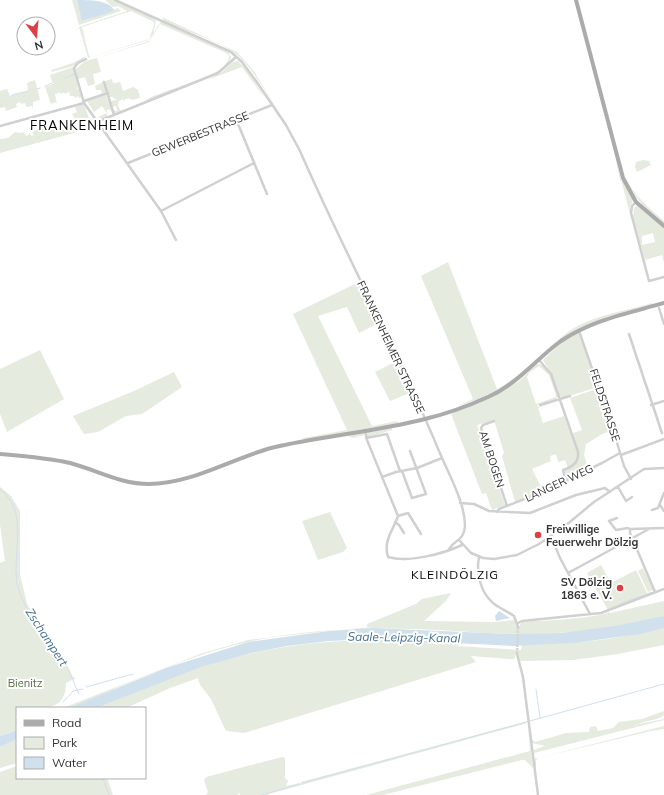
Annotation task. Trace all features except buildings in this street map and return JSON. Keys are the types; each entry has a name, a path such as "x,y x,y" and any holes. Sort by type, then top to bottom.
{"main road":[{"path":"576,0 620,168 626,184 636,202 664,226"},
{"path":"0,454 69,463 123,481 140,484 161,483 180,479 272,448 426,419 495,394 516,381 560,342 578,330 604,320 664,303"}],"street":[{"name":"FRANKENHEIMER STRASSE","path":"115,0 217,45 236,57 247,68 297,143 426,419 442,458 460,503 465,525 460,541"},
{"path":"99,121 218,73 236,57"},
{"path":"86,59 78,63 74,68 84,102 161,210 176,240"},
{"path":"104,82 114,116"},
{"path":"0,126 42,116 108,93"},
{"name":"GEWERBESTRASSE","path":"128,163 272,105"},
{"path":"236,119 267,194"},
{"path":"161,210 254,163"},
{"path":"636,202 632,206 631,213 649,281 664,277"},
{"path":"659,308 664,324"},
{"name":"FELDSTRASSE","path":"578,330 612,426 620,454 631,479"},
{"path":"629,334 651,405 662,433"},
{"path":"539,360 551,374 578,452 578,458 573,466 563,470 566,481"},
{"path":"540,405 570,396"},
{"path":"651,405 664,401"},
{"name":"AM BOGEN","path":"494,421 483,425 481,428 507,506"},
{"path":"365,430 366,438 398,516"},
{"path":"366,438 387,434 412,498 414,498 426,493 410,451"},
{"name":"LANGER WEG","path":"497,512 507,506 566,481 620,454 664,439"},
{"path":"382,477 417,468 442,458"},
{"path":"449,549 460,541 462,545 471,553 479,557 494,559 513,556 531,548 551,536 594,502 645,469 664,468"},
{"path":"618,487 626,501 632,497"},
{"path":"460,503 474,504 490,511 530,513 561,500 594,490 605,488 610,492"},
{"path":"652,510 657,509 660,505 664,493"},
{"path":"660,505 664,511"},
{"path":"421,534 408,513 398,516 386,542 389,558 417,558 462,545"},
{"path":"617,518 610,521 616,530 664,528"},
{"path":"395,522 399,525 404,534"},
{"path":"629,529 655,592"},
{"path":"568,573 649,529"},
{"path":"551,536 568,573 590,614"},
{"path":"479,557 478,577 489,598 522,621 606,612 664,589"},
{"path":"516,618 518,625 522,621"},
{"path":"517,654 523,677 538,795"}],"green space":[{"path":"72,0 77,0 83,21 118,8 121,11 79,25"},
{"path":"105,0 113,0 151,17 156,21 153,34 149,39 148,40 88,58 79,27 127,11 118,6 113,7","holes":["131,11 154,22 149,39 91,57 89,56 82,27"]},
{"path":"162,17 237,52 253,70 282,117 254,74 235,53 210,40 164,21"},
{"path":"161,22 229,53 231,58 227,65 217,73 143,103 161,93 218,71 226,64 229,55 160,24 149,42 97,58 149,41"},
{"path":"86,56 76,65 52,72 51,70 73,63"},
{"path":"97,58 101,72 93,74 95,84 88,86 85,77 78,79 76,69 85,61"},
{"path":"238,61 248,71 266,100 242,67 207,80 222,72 233,62"},
{"path":"73,67 78,86 77,89 79,89 82,97 79,98 78,96 75,98 74,96 70,96 69,92 64,94 64,92 61,94 58,90 59,93 55,94 57,104 56,102 51,104 45,87 53,84 50,75"},
{"path":"112,79 113,83 120,82 123,91 133,87 138,90 140,98 132,100 128,98 124,100 124,103 123,99 119,101 118,106 121,111 114,113 113,109 117,111 116,106 112,107 111,101 118,99 110,97 110,100 105,81"},
{"path":"35,80 40,100 33,102 33,109 32,106 26,107 25,103 21,104 20,102 16,104 17,107 6,111 5,107 0,108 0,91 7,89 10,96 28,91 27,83"},
{"path":"103,82 107,92 99,95 102,93 101,90 96,90 95,86"},
{"path":"106,95 112,111 109,109 107,110 107,113 102,106 94,112 87,101"},
{"path":"84,104 91,124 81,129 72,114 77,112 75,107"},
{"path":"107,113 107,117 100,119 98,117"},
{"path":"70,123 71,127 75,125 77,131 74,133 0,153 0,139 8,138 15,132 23,132 26,136 30,134 32,136 34,135 32,132 47,126 49,130 59,125"},
{"path":"617,152 628,183 642,201 664,221 664,224 639,201 633,192 628,184 620,164"},
{"path":"615,156 621,180 620,180"},
{"path":"643,160 649,161 651,165 637,172 635,167 636,162"},
{"path":"621,180 623,181 633,200 630,207 630,214"},
{"path":"637,205 664,227 664,263 662,255 645,260 633,217 634,208","holes":["653,233 655,242 642,245 642,236"]},
{"path":"448,262 497,389 517,376 562,337 580,325 610,314 652,303 653,305 577,329 512,382 488,395 487,394 487,396 456,407 473,399 421,276"},
{"path":"359,282 379,323 359,333 347,307 318,316 372,426 397,421 398,423 304,440 303,438 347,430 293,314"},
{"path":"578,332 598,387 563,398 559,396 551,373 543,360 561,343"},
{"path":"40,350 64,399 7,432 0,414 0,369"},
{"path":"397,361 412,392 390,401 375,372"},
{"path":"537,364 545,368 551,377 558,396 556,399 537,405 538,407 557,401 538,408 543,423 564,416 578,455 574,464 568,468 565,460 558,462 556,454 550,456 551,461 532,469 543,491 515,502 502,456 504,453 494,420 477,425 505,505 492,510 486,493 482,494 451,414 503,391 519,381","holes":["539,366 549,375 556,397 536,404 527,377 529,373"]},
{"path":"174,372 182,387 142,414 126,416 98,432 84,434 73,416 134,391"},
{"path":"599,388 613,431 602,434 586,444 584,455 588,469 566,478 564,471 574,466 579,457 573,433 582,430 570,398"},
{"path":"392,428 392,430 368,437 366,436 367,431"},
{"path":"365,433 365,435 353,438 348,436 304,443"},
{"name":"Bienitz","path":"0,487 11,496 20,511 20,574 27,604 40,628 62,656 73,677 76,678 66,683 65,693 56,705 49,707 16,707 16,730 0,736 0,563 5,561 0,525"},
{"path":"330,512 347,548 343,552 318,560 302,521"},
{"name":"SV Dölzig 1863 e. V.","path":"601,565 611,583 636,570 647,593 608,610 587,573"},
{"path":"643,568 653,590 648,592 638,571"},
{"path":"451,593 446,601 424,621 494,622 515,620 516,627 519,627 522,621 581,618 664,601 664,616 646,621 574,632 520,634 374,628 345,630 373,627 367,627 367,624 416,604 422,599"},
{"path":"664,628 664,645 618,654 573,660 519,661 518,653 514,659 471,656 476,662 244,733 226,731 211,699 200,685 198,678 170,688 128,707 98,707 188,671 234,657 299,645 363,640 396,640 463,643 456,646 521,650 522,645 593,641"},
{"path":"345,630 328,631 270,637 310,632"},
{"path":"270,637 215,650 150,674 83,703 66,707 200,654 248,640"},
{"path":"664,711 664,715 660,718 633,725 664,720 534,753 534,750 545,746 532,743 530,724 532,739 535,742 566,733 589,732 590,727 596,726 598,731 613,728 619,722 642,719"},
{"path":"528,721 524,724 265,795 240,795 240,793 237,795 206,795 208,792 204,780 206,777 282,757 285,758 285,778 288,781 286,786 300,783 301,785 301,782"},
{"path":"528,725 533,768 525,760 522,760 383,795 366,795 530,751"},
{"path":"664,726 664,729 538,758 536,760 536,771 534,759"},
{"path":"16,739 16,763 0,768 0,747"},
{"path":"16,766 16,779 107,779 113,795 0,795 0,772"}],"water":[{"path":"77,0 103,2 108,4 114,10 82,21"},
{"path":"499,611 510,618 496,621 495,616"},
{"name":"Saale-Leipzig-Kanal","path":"664,616 664,628 641,634 574,643 513,646 372,639 329,641 287,646 251,653 201,667 99,707 71,707 166,668 248,642 329,631 372,628 512,634 561,633 615,626"},
{"path":"16,730 16,739 0,747 0,736"}],"waterway":[{"path":"65,78 75,74"},
{"path":"45,86 52,83"},
{"path":"15,94 29,91"},
{"path":"11,96 15,94"},
{"name":"Zschampert","path":"0,489 15,509 18,532 16,570 20,594 31,615 65,663 79,694"},
{"path":"620,604 652,592"},
{"path":"86,687 133,674"},
{"path":"530,721 664,684"},
{"path":"63,702 73,691 83,689"},
{"path":"536,689 540,718"},
{"path":"302,783 527,722"},
{"name":"Zschampert","path":"103,779 109,795"},
{"path":"262,795 300,784"}],"tunnel":[{"path":"517,654 518,627"}],"place":[{"name":"Freiwillige Feuerwehr Dölzig","path":"538,535"},
{"name":"SV Dölzig 1863 e. V.","path":"620,588"}],"district":[{"name":"FRANKENHEIM","path":"82,125"},
{"name":"KLEINDÖLZIG","path":"455,574"}]}
